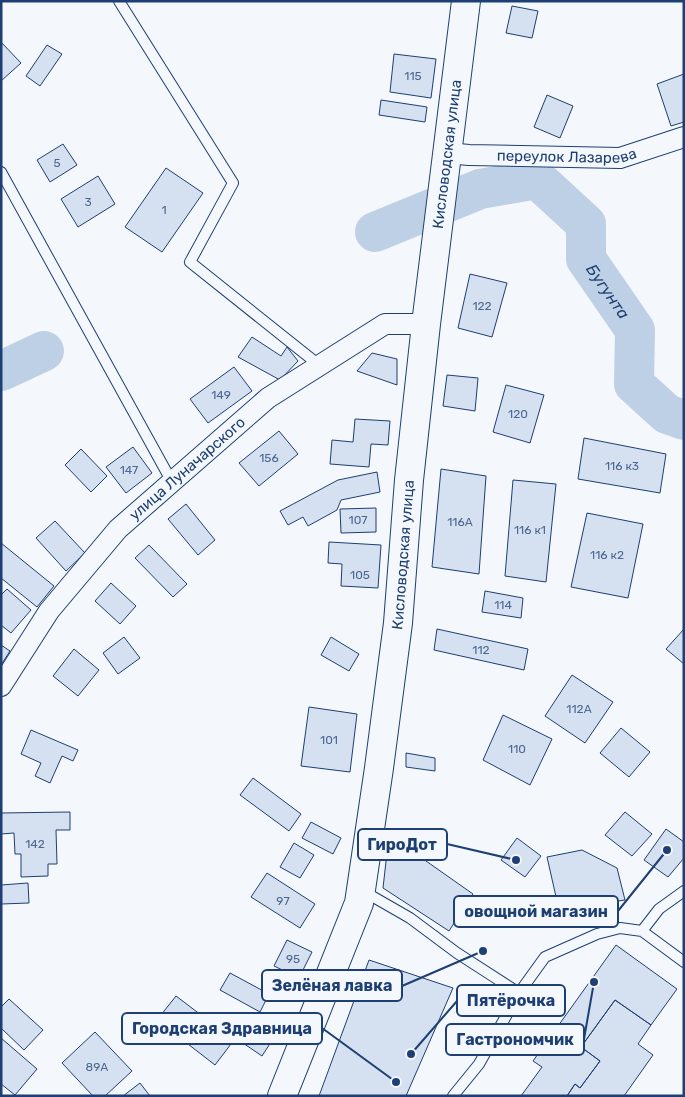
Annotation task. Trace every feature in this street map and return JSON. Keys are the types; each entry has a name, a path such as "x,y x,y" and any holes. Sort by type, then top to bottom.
{"street":[{"name":"Кисловодская улица","path":"282,1096 359,903 398,623 426,324 466,1"},
{"name":"переулок Лазарева","path":"446,154 620,158 684,137"},
{"name":"улица Луначарского","path":"1,686 55,604 118,529 268,398 385,324 426,324"}],"lane":[{"path":"119,1 233,183 190,262 319,365"},
{"path":"1,172 172,482"},
{"path":"361,890 410,918 457,953 520,993"},
{"path":"642,931 659,909 684,892"},
{"path":"453,1096 479,1064 520,993 545,957 597,934 620,928 642,931 684,962"}],"building":[{"path":"512,6 538,11 532,38 506,33"},
{"path":"1,42 21,63 1,81"},
{"path":"47,45 62,54 40,86 26,76"},
{"path":"394,54 436,59 431,98 390,92"},
{"path":"684,74 684,122 671,126 657,84"},
{"path":"547,95 573,106 560,138 534,127"},
{"path":"381,100 427,107 425,122 379,115"},
{"path":"63,144 77,165 50,182 37,160"},
{"path":"166,168 203,193 162,252 125,227"},
{"path":"98,176 115,204 78,227 61,199"},
{"path":"470,274 507,283 492,337 458,328"},
{"path":"252,337 281,356 287,347 298,361 280,380 238,357"},
{"path":"372,353 397,359 397,385 357,371"},
{"path":"234,367 252,391 208,423 190,399"},
{"path":"447,375 478,378 475,411 443,406"},
{"path":"506,385 544,395 530,443 493,432"},
{"path":"355,419 390,421 388,445 371,444 369,467 330,464 332,440 353,442"},
{"path":"279,431 298,454 259,486 239,463"},
{"path":"584,438 666,454 660,493 578,479"},
{"path":"133,447 152,473 126,493 106,467"},
{"path":"81,449 107,476 91,492 65,465"},
{"path":"441,469 486,476 479,574 432,567"},
{"path":"377,472 380,492 341,500 337,510 308,526 303,517 288,525 280,511 338,480"},
{"path":"513,480 556,484 546,582 505,576"},
{"path":"186,504 215,540 198,555 168,519"},
{"path":"376,508 376,532 341,533 340,509"},
{"path":"587,513 643,524 628,598 571,587"},
{"path":"55,521 85,553 66,571 36,538"},
{"path":"329,542 381,545 378,588 341,586 342,564 328,563"},
{"path":"1,543 54,586 37,607 1,578"},
{"path":"149,545 187,584 173,597 135,558"},
{"path":"111,583 136,606 120,624 95,601"},
{"path":"7,589 31,610 11,633 1,625 1,595"},
{"path":"485,591 523,598 521,618 482,612"},
{"path":"437,629 528,649 524,670 434,650"},
{"path":"684,629 684,664 666,649"},
{"path":"124,637 140,658 118,674 103,653"},
{"path":"331,637 359,654 349,671 321,655"},
{"path":"1,645 10,651 1,665"},
{"path":"74,649 99,670 78,696 53,676"},
{"path":"572,675 613,702 585,743 545,716"},
{"path":"309,707 357,714 350,772 301,766"},
{"path":"503,715 552,739 530,785 483,760"},
{"path":"621,728 650,752 629,777 600,753"},
{"path":"31,730 78,750 73,761 62,756 50,783 35,776 41,763 21,754"},
{"path":"406,753 435,758 435,771 406,767"},
{"path":"253,778 301,814 289,831 240,795"},
{"path":"70,812 70,830 56,830 57,864 48,864 48,876 21,877 21,854 15,854 14,833 1,834 1,813"},
{"path":"625,812 652,834 632,856 605,835"},
{"path":"311,822 341,838 333,854 302,838"},
{"path":"666,829 684,842 684,858 668,877 644,860"},
{"path":"389,835 473,894 449,931 383,888"},
{"path":"517,838 541,856 525,877 501,860"},
{"path":"294,843 314,855 300,878 280,867"},
{"path":"582,850 617,868 625,900 559,910 547,857"},
{"path":"267,873 315,904 300,928 251,897"},
{"path":"28,883 29,903 1,904 1,885"},
{"path":"287,940 312,952 299,978 274,966"},
{"path":"616,945 677,989 651,1025 615,1000 581,1047 600,1061 580,1088 575,1084 567,1096 521,1096 542,1067 533,1061"},
{"path":"369,960 453,988 406,1096 319,1096"},
{"path":"230,973 269,994 260,1012 220,990"},
{"path":"176,996 234,1040 215,1065 157,1020"},
{"path":"9,999 43,1030 24,1050 1,1028 1,1007"},
{"path":"615,1000 651,1025 638,1044 653,1055 624,1096 567,1096 575,1084 580,1088 600,1061 581,1047"},
{"path":"253,1021 275,1036 262,1056 240,1041"},
{"path":"95,1032 132,1071 105,1096 93,1096 62,1063"},
{"path":"1,1038 37,1069 15,1095 1,1084"},
{"path":"140,1083 150,1096 123,1096"}],"waterway":[{"name":"Бугунта","path":"375,232 480,189 537,179 586,224 586,259 635,330 634,384 667,414 684,420"},
{"name":"Бугунта","path":"1,371 44,351"}],"place":[{"name":"овощной магазин","path":"667,850"},
{"name":"ГироДот","path":"516,860"},
{"name":"Зелёная лавка","path":"483,951"},
{"name":"Гастрономчик","path":"594,982"},
{"name":"Пятёрочка","path":"411,1054"},
{"name":"Городская Здравница","path":"396,1082"}]}
